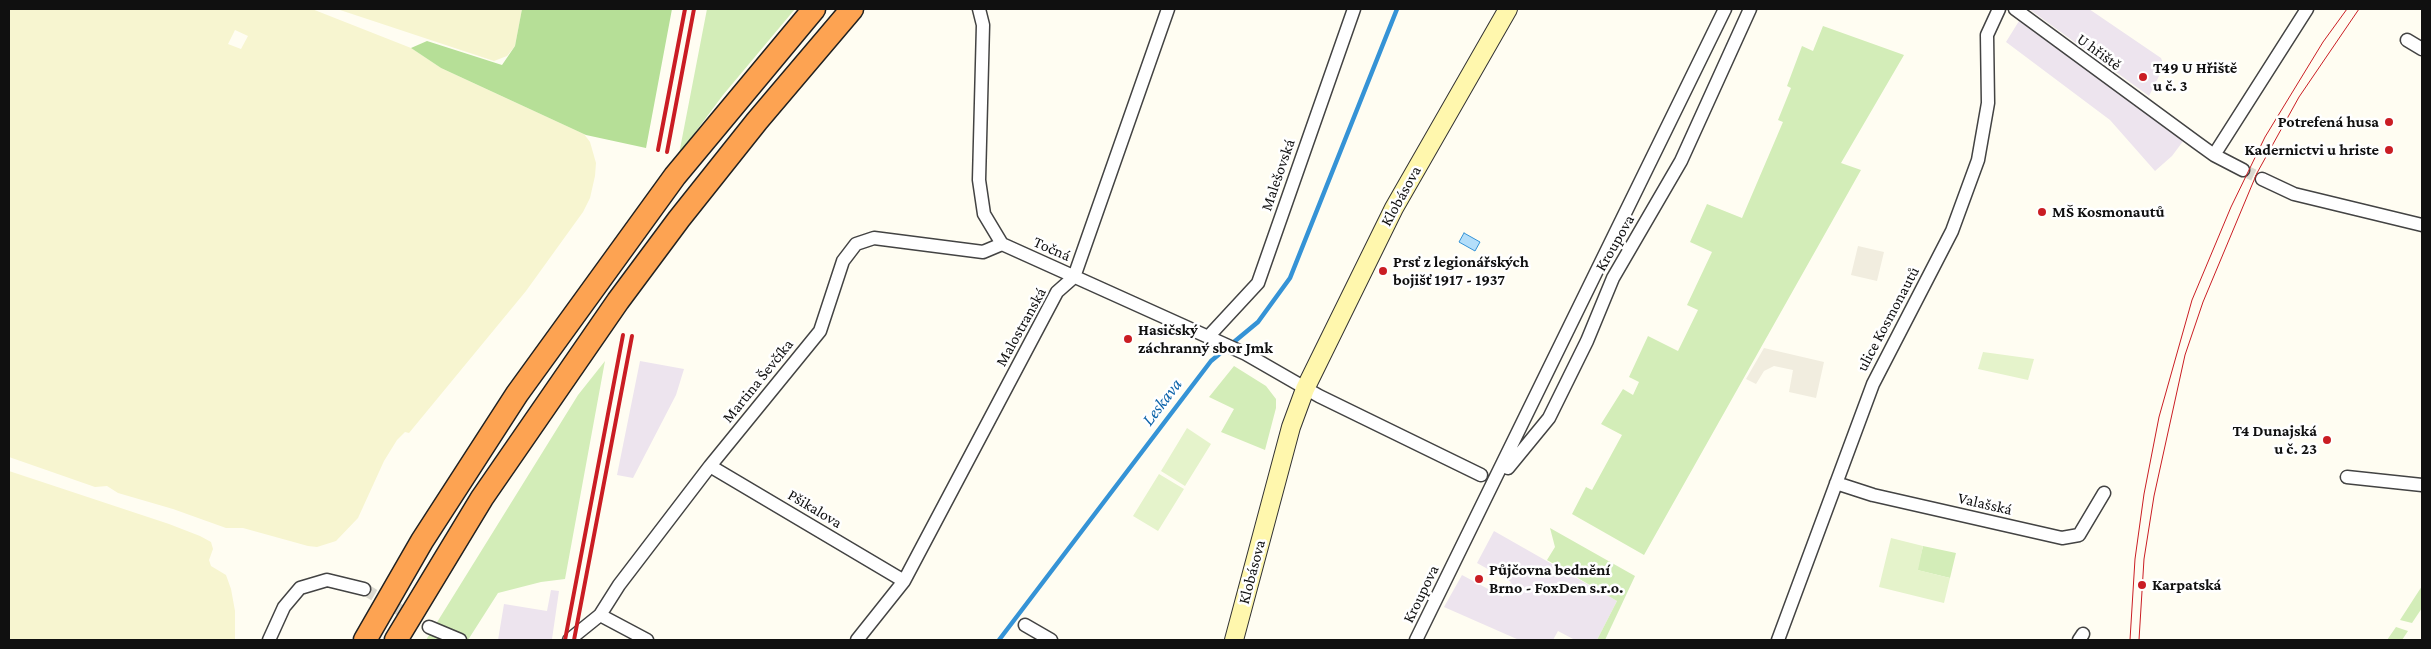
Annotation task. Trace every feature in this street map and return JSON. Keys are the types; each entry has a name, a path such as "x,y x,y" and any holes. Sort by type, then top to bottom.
{"highway":[{"path":"364,640 422,541 517,394 675,176 814,9"},
{"path":"396,640 482,498 618,301 679,218 757,121 852,9"}],"street":[{"path":"979,9 983,25 979,180 984,214 1002,244"},
{"name":"Malostranská","path":"857,640 904,581 1057,292 1074,277 1168,9"},
{"name":"Malešovská","path":"1211,338 1258,283 1354,9"},
{"name":"Klobásova","path":"1234,640 1291,427 1305,389 1394,208 1508,9"},
{"name":"Kroupova","path":"1416,640 1495,483 1725,9"},
{"name":"Kroupova","path":"1495,483 1549,418 1587,341 1613,278 1681,161 1750,9"},
{"name":"ulice Kosmonautů","path":"1778,640 1873,384 1952,231 1978,160 1988,102 1988,35 1999,9"},
{"name":"U hřiště","path":"2015,9 2214,155 2243,170"},
{"path":"2214,155 2307,9"},
{"path":"2407,40 2422,49"},
{"path":"2262,179 2294,194 2422,225"},
{"name":"Martina Ševčíka","path":"569,640 600,615 618,584 820,330 843,261 856,244 874,238 983,252 1002,244"},
{"name":"Točná","path":"1002,244 1237,350 1293,380 1305,389"},
{"path":"1305,389 1481,475"},
{"name":"Pšikalova","path":"710,466 904,581"},
{"path":"2347,478 2422,485"},
{"name":"Valašská","path":"1836,484 1873,496 2062,538 2079,535 2104,493"},
{"path":"269,640 284,607 300,588 328,580 364,589"},
{"path":"600,615 647,640"},
{"path":"1025,625 1051,640"},
{"path":"429,627 460,640"}],"shaded area":[{"path":"9,9 312,9 411,48 441,68 584,134 590,142 596,163 595,176 590,198 583,212 526,291 409,433 405,432 397,440 384,461 358,518 336,541 317,547 308,546 243,528 226,528 173,509 118,493 107,486 95,487 9,457","holes":["235,30 248,36 241,49 228,44"]},
{"path":"337,9 522,9 515,46 507,56 494,61"},
{"path":"2029,9 2089,9 2161,58 2164,66 2149,96"},
{"path":"2019,21 2184,140 2172,156 2155,171 2110,120 2006,42"},
{"path":"1858,246 1884,252 1877,281 1851,275"},
{"path":"1764,348 1824,362 1816,398 1789,392 1793,370 1774,366 1764,371 1756,384 1746,379"},
{"path":"640,361 684,369 676,395 633,478 617,475"},
{"path":"9,471 169,524 211,542 213,549 209,560 211,566 226,575 231,589 235,611 235,640 9,640"},
{"path":"1494,531 1617,601 1597,640 1575,640 1558,631 1553,640 1519,640 1444,607 1462,575 1503,597 1511,582 1477,563"},
{"path":"551,590 559,591 552,639 498,640 504,604 547,611"}],"green space":[{"path":"522,9 672,9 646,148 586,135 441,68 411,48 427,41 502,65 515,46"},
{"path":"707,9 795,9 723,95 679,154"},
{"path":"1823,26 1904,55 1841,163 1861,170 1644,555 1572,514 1586,487 1592,490 1622,435 1601,424 1623,389 1633,395 1639,382 1629,377 1648,336 1678,351 1698,310 1687,305 1712,252 1690,242 1707,204 1742,218 1783,122 1778,120 1791,88 1787,86 1802,46 1813,51"},
{"path":"1983,352 2034,359 2028,380 1978,369"},
{"path":"605,361 565,579 541,582 498,593 468,640 426,640 578,395"},
{"path":"1234,366 1266,386 1276,399 1276,408 1265,450 1221,432 1234,409 1209,397"},
{"path":"1187,428 1211,444 1185,486 1161,471"},
{"path":"1159,474 1184,489 1158,531 1133,516"},
{"path":"1550,528 1635,576 1605,640 1597,640 1617,601 1547,560 1555,547"},
{"path":"1891,538 1923,546 1918,570 1950,578 1944,603 1879,587"},
{"path":"1923,546 1956,553 1950,578 1917,570"},
{"path":"2422,586 2422,608 2412,623 2400,620"},
{"path":"2396,627 2408,631 2402,640 2387,640"}],"water":[{"path":"1464,233 1480,242 1475,251 1459,242"}],"waterway":[{"name":"Leskava","path":"999,640 1211,361 1258,322 1290,278 1397,9"}],"tunnel":[{"path":"2243,170 2262,179"},
{"path":"364,589 429,627"}],"tram line":[{"path":"2130,640 2135,559 2144,494 2159,417 2192,300 2231,207 2265,137 2323,42 2347,9"},
{"path":"2139,640 2144,559 2154,496 2185,355 2203,302 2257,173 2299,97 2359,9"}],"railway":[{"path":"658,150 685,9"},
{"path":"667,152 694,9"},
{"path":"565,640 623,335"},
{"path":"574,640 632,336"}],"place":[{"name":"T49 U Hřiště u č. 3","path":"2143,77"},
{"name":"Potrefená husa","path":"2389,122"},
{"name":"Kadernictvi u hriste","path":"2389,150"},
{"name":"MŠ Kosmonautů","path":"2042,212"},
{"name":"Prsť z legionářských bojišť 1917 - 1937","path":"1383,271"},
{"name":"Hasičský záchranný sbor Jmk","path":"1128,339"},
{"name":"T4 Dunajská u č. 23","path":"2327,440"},
{"name":"Půjčovna bednění Brno - FoxDen s.r.o.","path":"1479,579"},
{"name":"Karpatská","path":"2142,585"}]}
